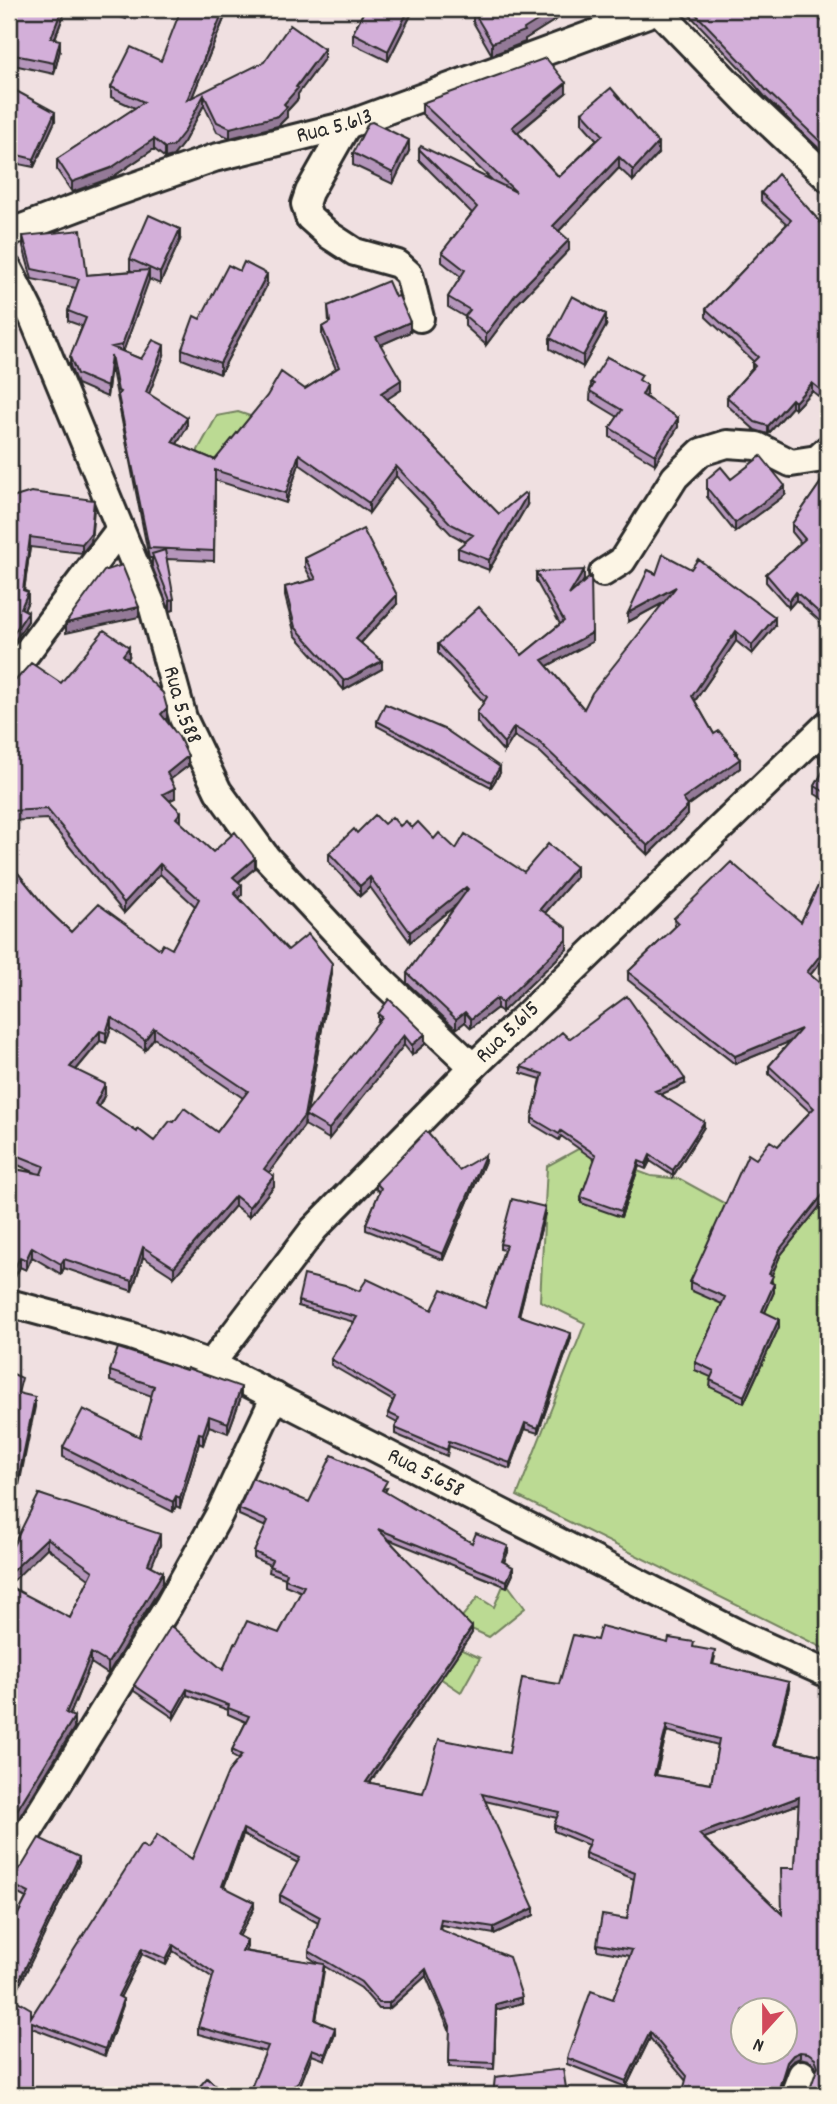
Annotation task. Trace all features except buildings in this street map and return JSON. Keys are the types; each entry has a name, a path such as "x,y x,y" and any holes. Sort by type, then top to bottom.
{"street":[{"name":"Rua 5.613","path":"9,233 214,158 347,125 658,9"},
{"path":"658,9 746,101 828,178"},
{"path":"347,125 309,192 305,204 309,216 329,235 355,252 398,264 409,274 420,318"},
{"name":"Rua 5.588","path":"9,270 33,317 153,608 183,718 218,791 266,857 379,978 473,1068"},
{"path":"603,573 622,561 675,477 701,452 727,444 757,446 791,463 817,459 828,449"},
{"path":"9,676 120,529"},
{"name":"Rua 5.615","path":"212,1364 314,1229 473,1068 828,724"},
{"name":"Rua 5.658","path":"9,1303 131,1336 212,1364 741,1635 828,1674"},
{"path":"9,1863 169,1605 219,1515 275,1396"}],"green space":[{"path":"238,412 256,418 215,469 199,462 198,450 217,416"},
{"path":"578,1149 651,1176 680,1179 760,1223 828,1184 828,1657 822,1654 823,1648 517,1496 585,1323 540,1301 547,1166"},
{"path":"505,1581 525,1608 489,1637 463,1625 453,1646 480,1658 461,1692 422,1666 478,1597 494,1607"}]}
